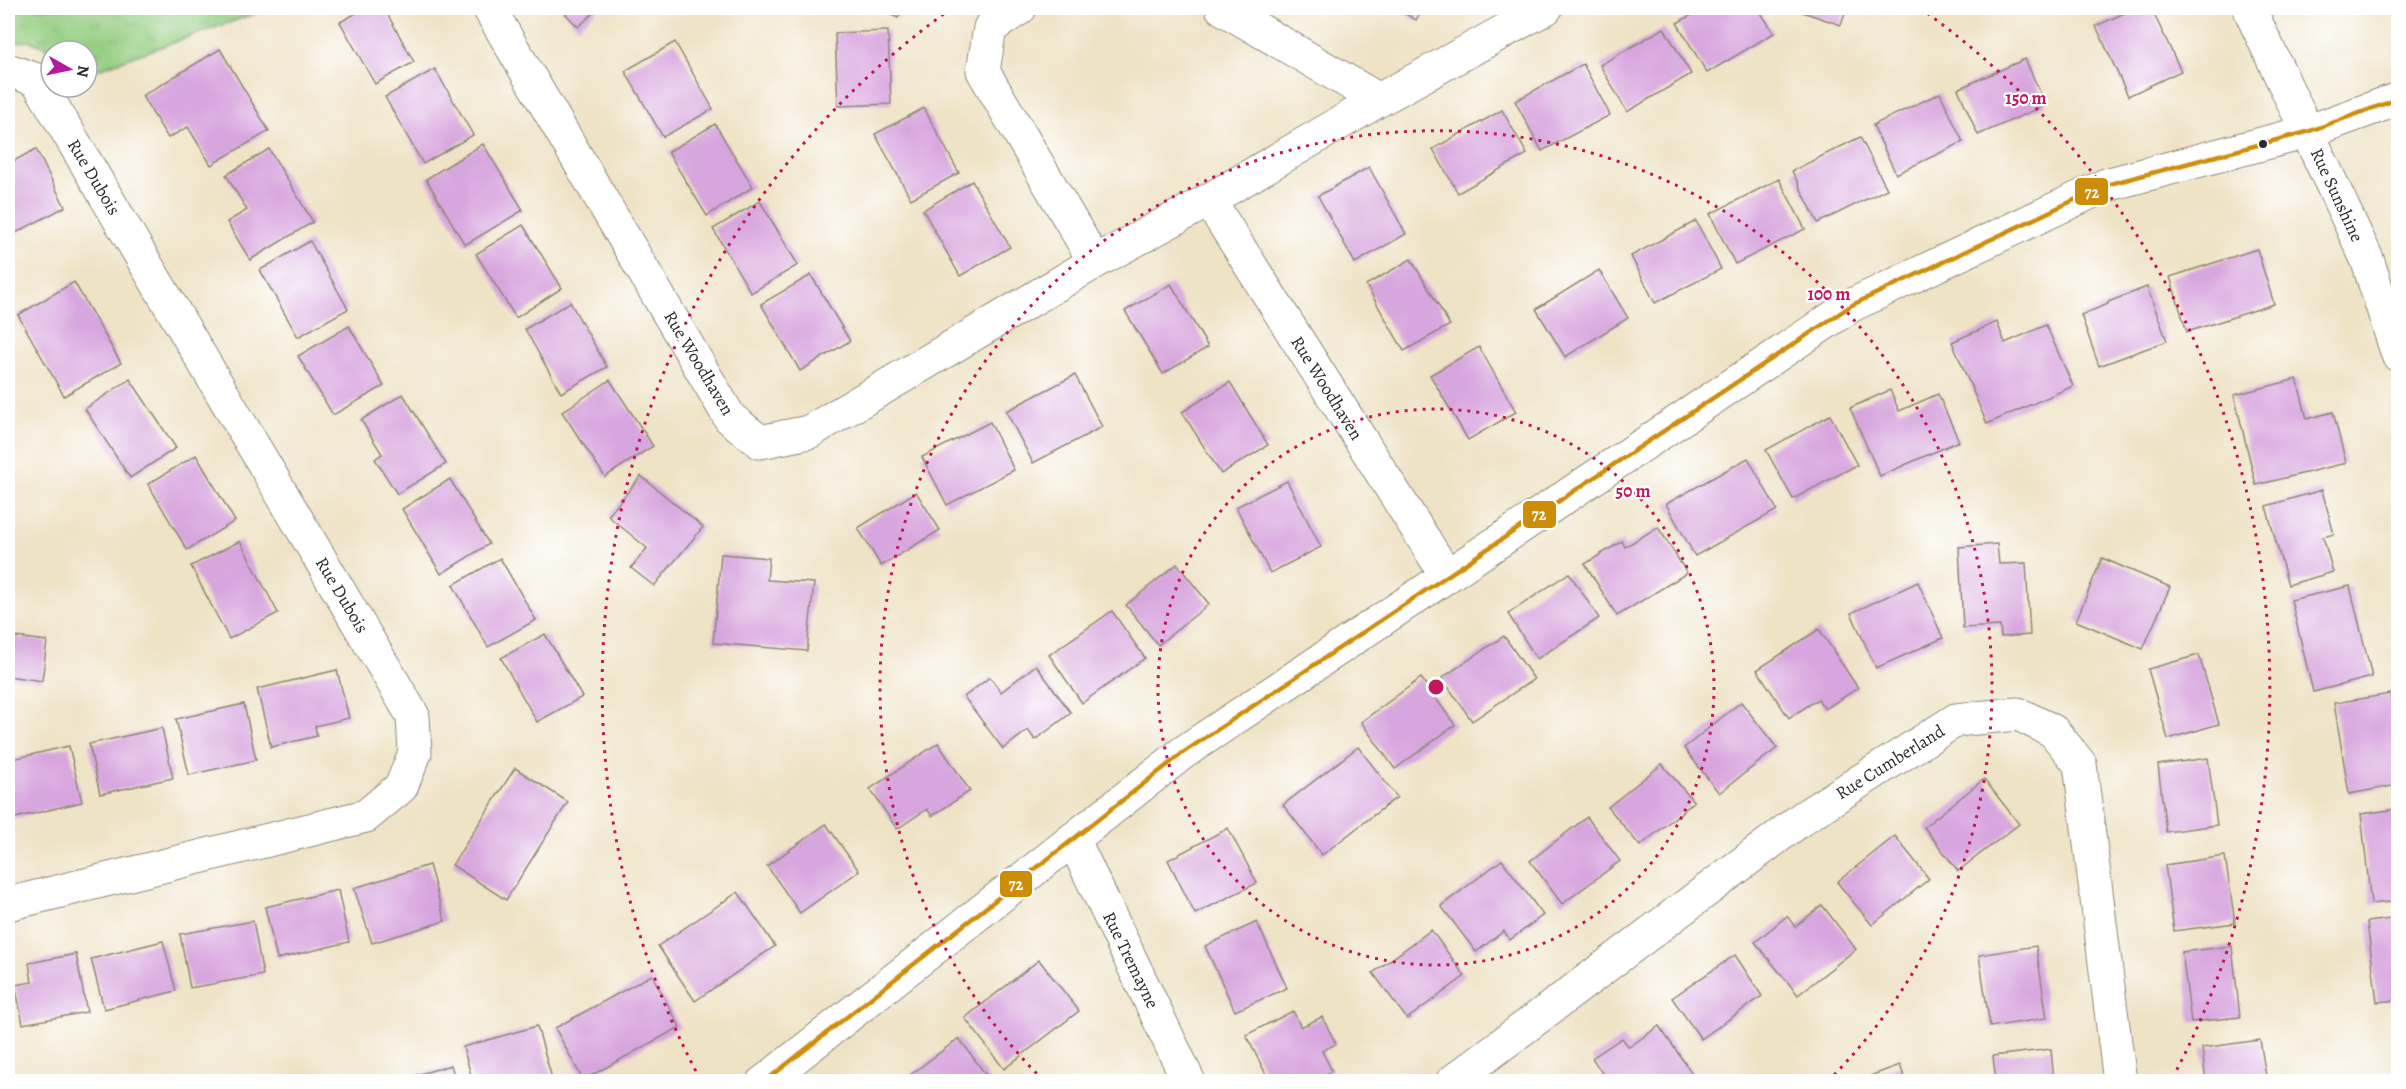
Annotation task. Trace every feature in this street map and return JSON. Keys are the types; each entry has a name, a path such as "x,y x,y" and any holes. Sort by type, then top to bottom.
{"street":[{"name":"Rue Woodhaven","path":"489,8 730,418 760,442 809,432 1095,262 1209,200 1379,100 1546,8"},
{"path":"1020,8 990,28 983,71 1095,262"},
{"path":"1222,8 1379,100"},
{"name":"Rue Sunshine","path":"2249,8 2367,259 2398,355"},
{"name":"Rue Dubois","path":"8,70 37,80 413,716 415,753 401,787 366,816 8,904"},
{"path":"764,1082 1184,752 1852,305 2106,185 2307,132 2398,99"},
{"name":"Rue Woodhaven","path":"1209,200 1447,576"},
{"name":"Rue Cumberland","path":"1452,1082 1804,817 1956,720 2018,714 2053,731 2080,764 2120,1082"},
{"name":"Rue Tremayne","path":"1073,839 1188,1082"}],"green space":[{"path":"8,8 271,8 99,69 99,39 39,39 39,45 30,41 8,43"}],"building":[{"path":"366,8 384,8 414,62 375,84 340,22"},
{"path":"560,8 599,8 578,27"},
{"path":"876,8 903,8 898,18"},
{"path":"1395,8 1423,8 1416,20"},
{"path":"1704,8 1758,8 1774,33 1707,73 1677,23"},
{"path":"1791,8 1847,8 1841,25"},
{"path":"2135,8 2151,8 2181,71 2128,96 2096,26"},
{"path":"1664,28 1691,74 1627,112 1600,65"},
{"path":"888,31 891,104 838,106 835,33"},
{"path":"675,42 713,109 663,137 625,71"},
{"path":"220,49 269,131 211,165 188,127 168,138 142,96"},
{"path":"2025,59 2046,105 1978,135 1958,89"},
{"path":"1583,64 1610,115 1542,151 1515,101"},
{"path":"435,69 473,135 423,164 385,97"},
{"path":"1940,93 1963,142 1896,174 1873,125"},
{"path":"924,108 959,173 911,199 875,134"},
{"path":"1502,110 1527,154 1458,193 1433,149"},
{"path":"715,124 753,187 707,216 668,152"},
{"path":"1860,137 1887,189 1818,223 1792,171"},
{"path":"483,144 523,210 465,245 426,179"},
{"path":"36,149 65,207 8,237 8,164"},
{"path":"269,149 313,222 250,260 227,222 247,210 226,175"},
{"path":"1369,167 1406,234 1355,263 1318,196"},
{"path":"1779,179 1805,229 1735,264 1710,214"},
{"path":"972,181 1010,247 960,276 923,210"},
{"path":"760,201 798,265 751,293 713,229"},
{"path":"1696,221 1721,269 1655,303 1631,256"},
{"path":"523,225 562,288 516,318 476,254"},
{"path":"310,241 348,309 298,337 260,270"},
{"path":"2257,249 2274,304 2187,332 2170,277"},
{"path":"1411,259 1450,325 1404,351 1366,285"},
{"path":"1599,270 1628,318 1565,357 1536,309"},
{"path":"811,275 850,341 800,371 761,304"},
{"path":"74,282 121,363 64,396 18,315"},
{"path":"1171,284 1208,347 1163,374 1125,311"},
{"path":"2147,287 2167,341 2099,366 2081,315"},
{"path":"570,302 607,367 561,393 525,329"},
{"path":"1997,322 2005,343 2046,325 2073,386 1987,424 1952,342"},
{"path":"349,326 384,386 333,415 298,356"},
{"path":"1479,347 1516,412 1468,440 1430,375"},
{"path":"1075,375 1102,427 1033,463 1006,411"},
{"path":"130,379 176,448 130,478 85,409"},
{"path":"2297,379 2307,419 2333,412 2346,463 2256,485 2234,395"},
{"path":"610,380 653,446 605,477 562,412"},
{"path":"1230,382 1268,445 1221,474 1182,412"},
{"path":"1890,390 1899,411 1938,394 1959,441 1880,476 1850,408"},
{"path":"403,394 446,464 397,494 375,459 382,454 361,420"},
{"path":"1830,415 1857,465 1793,499 1766,450"},
{"path":"990,422 1014,470 947,505 922,457"},
{"path":"196,455 235,521 187,550 148,484"},
{"path":"1748,458 1777,510 1695,556 1666,504"},
{"path":"641,476 703,527 654,586 631,568 647,548 608,516"},
{"path":"450,479 489,544 441,574 402,509"},
{"path":"1287,481 1321,547 1270,573 1236,507"},
{"path":"2322,490 2334,534 2323,537 2333,572 2288,585 2266,506"},
{"path":"916,492 940,530 881,566 858,528"},
{"path":"1658,527 1687,573 1617,616 1585,564 1622,541 1625,547"},
{"path":"240,541 278,613 229,639 191,566"},
{"path":"1997,544 1999,564 2026,563 2030,635 2001,637 2000,626 1963,628 1959,547"},
{"path":"721,554 769,558 767,580 814,583 807,651 713,643"},
{"path":"500,558 536,620 488,647 453,585"},
{"path":"2102,558 2170,587 2143,649 2076,621"},
{"path":"1177,564 1209,604 1158,645 1126,605"},
{"path":"1569,573 1599,618 1537,659 1508,614"},
{"path":"1918,582 1943,638 1876,668 1851,613"},
{"path":"2350,586 2372,677 2313,692 2291,600"},
{"path":"1112,611 1145,658 1082,703 1049,655"},
{"path":"1819,629 1858,688 1825,709 1818,699 1789,718 1757,670"},
{"path":"545,634 582,697 537,722 501,658"},
{"path":"8,636 47,641 42,681 8,676"},
{"path":"1504,636 1534,679 1472,721 1442,678"},
{"path":"2199,655 2219,724 2168,739 2148,669"},
{"path":"1036,665 1071,713 1035,740 1028,730 1003,749 964,697 990,677 1001,692"},
{"path":"337,670 349,718 315,726 317,736 271,747 257,689"},
{"path":"1421,678 1455,725 1395,769 1361,722"},
{"path":"2390,694 2398,742 2398,785 2349,794 2334,703"},
{"path":"1741,702 1777,748 1719,793 1684,748"},
{"path":"244,704 256,760 189,775 176,719"},
{"path":"162,728 173,778 100,794 89,744"},
{"path":"938,743 970,791 932,816 927,809 897,829 870,789"},
{"path":"69,746 82,802 15,818 8,783 8,760"},
{"path":"1358,747 1397,797 1322,855 1283,805"},
{"path":"2208,758 2217,825 2166,832 2158,765"},
{"path":"1662,764 1694,802 1640,846 1608,807"},
{"path":"515,768 568,802 506,900 452,865"},
{"path":"1984,779 2019,824 1958,871 1924,827"},
{"path":"2398,809 2398,901 2371,904 2361,814"},
{"path":"1587,817 1620,861 1562,904 1530,861"},
{"path":"826,824 859,871 800,913 767,866"},
{"path":"1228,828 1257,883 1195,914 1168,860"},
{"path":"1895,836 1929,879 1872,925 1837,882"},
{"path":"2225,856 2235,923 2174,931 2165,865"},
{"path":"1502,860 1543,915 1510,940 1504,931 1476,952 1441,906"},
{"path":"429,865 445,921 372,943 354,888"},
{"path":"338,890 349,942 277,959 265,907"},
{"path":"738,892 775,946 695,1001 658,946"},
{"path":"1822,905 1856,949 1798,995 1755,942 1787,916 1795,927"},
{"path":"2398,918 2398,1000 2377,1002 2367,922"},
{"path":"253,921 263,975 190,988 180,934"},
{"path":"1257,922 1287,988 1235,1011 1205,946"},
{"path":"1431,930 1465,976 1407,1019 1373,973"},
{"path":"163,941 176,991 104,1009 91,959"},
{"path":"2036,946 2047,1018 1990,1027 1979,955"},
{"path":"2232,946 2240,1017 2191,1022 2182,952"},
{"path":"76,954 87,1012 23,1024 15,985 32,982 29,963"},
{"path":"1735,955 1762,996 1701,1039 1672,998"},
{"path":"1039,960 1079,1011 1004,1069 965,1018"},
{"path":"652,975 680,1027 583,1080 555,1028"},
{"path":"1293,1011 1301,1027 1322,1017 1336,1044 1322,1051 1332,1071 1311,1082 1270,1082 1246,1035"},
{"path":"537,1026 553,1082 473,1082 463,1047"},
{"path":"1659,1026 1692,1073 1680,1082 1608,1082 1592,1058 1622,1038 1629,1047"},
{"path":"959,1038 991,1082 901,1082"},
{"path":"2260,1040 2267,1082 2206,1082 2202,1048"},
{"path":"2051,1049 2054,1082 1996,1082 1993,1056"},
{"path":"451,1065 456,1082 396,1082 396,1081"},
{"path":"1900,1065 1906,1082 1856,1082 1856,1081"}],"transit line":[{"name":"72","path":"764,1082 1184,752 1852,305 2106,185 2307,132 2398,99"}]}
